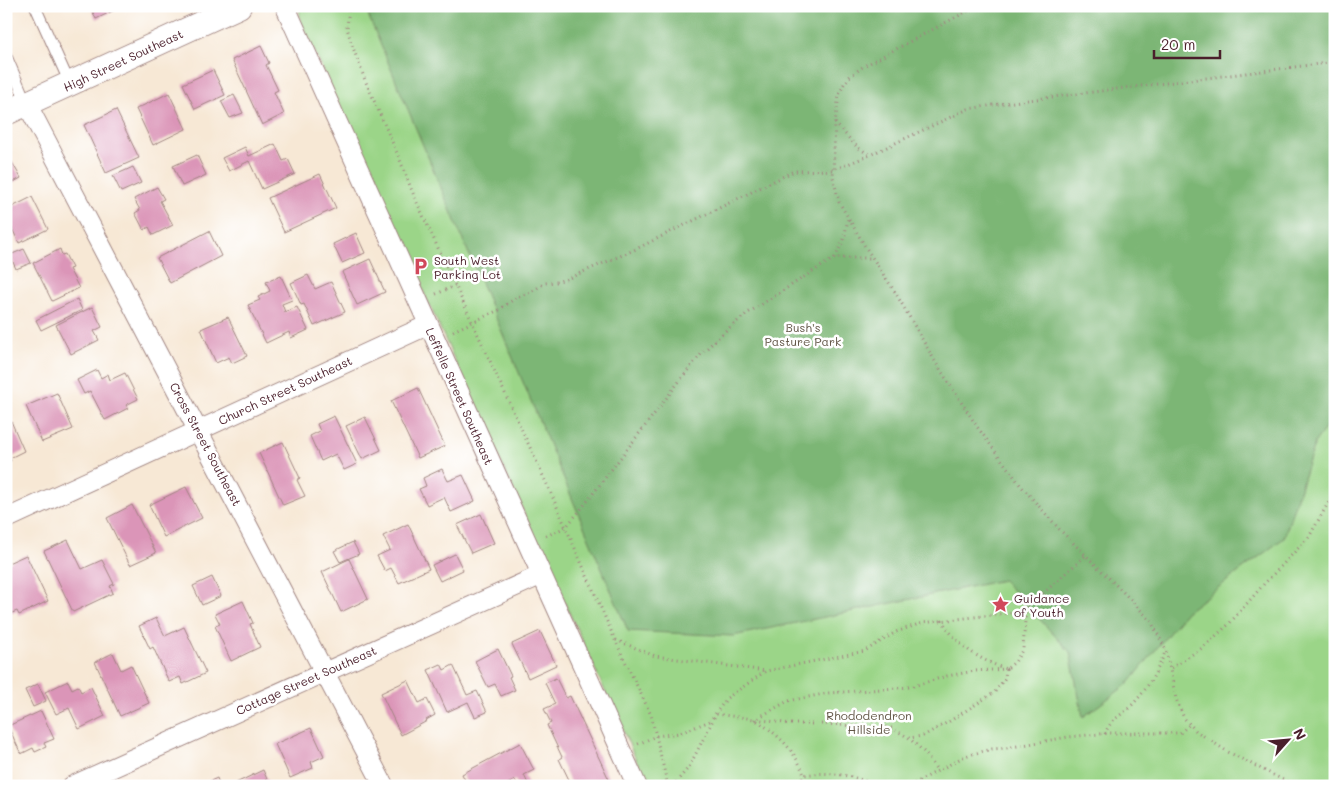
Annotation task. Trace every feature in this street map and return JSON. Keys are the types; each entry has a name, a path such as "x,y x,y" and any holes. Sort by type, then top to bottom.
{"street":[{"name":"High Street Southeast","path":"17,108 239,6"},
{"name":"Leffelle Street Southeast","path":"285,6 637,786"},
{"name":"Cross Street Southeast","path":"17,108 199,430 384,786"},
{"name":"Church Street Southeast","path":"6,518 199,430 431,332"},
{"name":"Cottage Street Southeast","path":"72,786 541,575"}],"lane":[{"path":"35,6 70,84"},
{"path":"6,55 17,108"}],"path":[{"path":"349,6 347,28 365,80 414,196 566,527 615,640 651,715 668,786"},
{"path":"977,6 864,66 849,77 844,84 839,96 835,123 833,170 839,202 978,428 1040,509 1084,556 1144,613 1158,632 1171,668 1179,708 1189,725 1228,752 1295,786"},
{"path":"431,332 472,322 500,310 517,297 532,292 544,283 569,278 634,250 794,171 833,170 870,155 968,109 1335,62"},
{"path":"835,123 857,147 870,155"},
{"path":"835,258 844,240 848,218"},
{"path":"527,545 566,527 703,352 748,313 835,258 872,258"},
{"path":"448,289 455,286"},
{"path":"1171,668 1202,648 1228,626 1264,584 1309,537 1335,491"},
{"path":"615,640 655,656 766,671 865,650 896,632 922,623 1018,612 1026,608 1048,590 1084,556"},
{"path":"754,720 788,700 829,693 910,687 947,676 975,671 1006,669 1016,662 1023,649 1026,608"},
{"path":"942,620 957,641 970,652 987,662 1006,669"},
{"path":"1104,734 1112,720 1129,708 1151,683 1166,650"},
{"path":"909,738 923,736 988,697 995,692 1005,678 1006,669"},
{"path":"622,752 656,736 680,733 710,721 727,698 766,671"},
{"path":"716,714 792,724 892,728 909,738 924,752 937,770"},
{"path":"673,786 690,767 716,714"},
{"path":"754,720 777,734 791,748 799,761 804,776"},
{"path":"910,786 965,756 992,749 1068,737 1104,734 1180,733 1189,725"},
{"path":"796,786 804,776 818,773 839,773 877,786"}],"green space":[{"name":"Bush's Pasture Park","path":"299,6 1335,6 1335,786 648,786 300,20"},
{"name":"Bush's Pasture Park","path":"374,6 1335,6 1335,415 1315,442 1284,538 1186,612 1129,683 1083,717 1070,652 1003,580 733,636 628,631 366,10"}],"building":[{"path":"90,6 123,6 96,19"},
{"path":"261,46 269,63 266,65 278,90 274,92 284,114 262,125 232,60"},
{"path":"213,70 225,95 195,109 183,84"},
{"path":"169,93 186,129 153,145 136,109"},
{"path":"234,95 243,113 230,118 221,101"},
{"path":"116,110 139,158 106,173 84,125"},
{"path":"275,144 283,161 288,159 295,174 262,189 249,161 229,171 222,158 245,147 249,156"},
{"path":"6,152 21,178 6,186"},
{"path":"197,155 206,175 182,186 173,166"},
{"path":"133,167 141,183 121,192 113,176"},
{"path":"320,174 336,208 284,232 268,198"},
{"path":"157,187 164,199 160,201 173,225 153,235 149,227 144,230 135,213 140,210 134,199"},
{"path":"32,197 48,229 19,243 6,216 6,210"},
{"path":"209,231 221,256 170,283 157,258"},
{"path":"356,233 365,253 342,263 333,244"},
{"path":"24,249 31,263 16,269 10,255"},
{"path":"60,249 62,255 65,254 72,268 69,269 79,288 52,301 33,263"},
{"path":"370,259 385,292 357,305 342,272"},
{"path":"308,275 315,289 331,282 345,312 314,326 304,304 301,305 291,283"},
{"path":"281,276 292,300 282,304 285,312 297,307 308,330 291,338 289,332 266,343 248,305 260,300 258,297 270,291 266,282"},
{"path":"77,299 82,310 41,330 36,320"},
{"path":"92,307 102,327 94,331 99,340 71,354 56,325"},
{"path":"228,317 247,356 232,363 229,357 216,363 201,329"},
{"path":"97,370 101,378 108,374 110,380 125,373 138,399 126,405 128,408 105,420 90,391 84,394 77,380"},
{"path":"418,388 445,446 418,458 391,401"},
{"path":"57,393 73,429 42,442 26,406"},
{"path":"334,416 357,464 344,470 336,454 321,461 310,436 320,431 317,424"},
{"path":"365,417 381,450 362,459 346,426"},
{"path":"11,421 24,451 10,458 11,461 6,463 6,423"},
{"path":"283,442 300,478 297,480 305,496 283,505 259,453"},
{"path":"442,469 448,481 463,475 475,501 451,512 444,497 427,505 419,489 426,486 423,478"},
{"path":"186,487 202,518 164,537 149,505"},
{"path":"132,505 156,553 130,565 107,518"},
{"path":"481,514 494,543 471,553 457,525"},
{"path":"408,524 429,569 399,583 391,568 385,571 377,556 390,550 383,536"},
{"path":"68,540 82,569 102,560 114,584 110,586 113,593 73,612 44,551"},
{"path":"353,542 359,554 340,562 334,551"},
{"path":"455,554 463,570 440,581 432,565"},
{"path":"26,555 48,601 19,615 17,611 12,613 6,601 6,594 9,593 6,587 6,564"},
{"path":"349,559 368,599 341,612 322,572"},
{"path":"212,577 221,596 202,605 193,586"},
{"path":"243,601 253,623 250,624 260,647 231,661 215,626 220,624 215,614"},
{"path":"156,618 165,636 184,627 206,673 183,684 180,677 169,682 153,647 150,649 139,626"},
{"path":"540,631 556,665 528,678 512,644"},
{"path":"498,649 511,676 509,677 515,690 501,696 495,684 488,687 475,661"},
{"path":"113,653 121,670 131,665 149,703 120,716 95,662"},
{"path":"441,664 444,670 453,665 467,695 477,691 487,712 475,717 468,702 447,712 428,670"},
{"path":"556,678 566,698 570,696 612,786 572,786 559,759 562,757 547,725 551,723 544,709 555,704 545,683"},
{"path":"408,680 419,703 427,699 435,715 401,735 381,693"},
{"path":"68,681 72,689 78,686 81,692 91,687 105,716 79,729 69,708 56,714 45,692"},
{"path":"38,684 46,701 33,707 25,690"},
{"path":"41,711 54,739 44,743 46,747 35,752 33,748 21,754 8,726"},
{"path":"311,728 324,756 311,762 313,768 290,778 275,744"},
{"path":"520,743 534,770 524,775 529,786 518,786 515,780 504,786 468,786 462,774"},
{"path":"263,770 270,786 238,786 236,783"},
{"path":"217,778 220,786 200,786"}],"place":[{"name":"South West Parking Lot","path":"420,267"},
{"name":"Guidance of Youth","path":"1000,605"}],"park label":[{"name":"Rhododendron Hillside","path":"869,722"}]}
